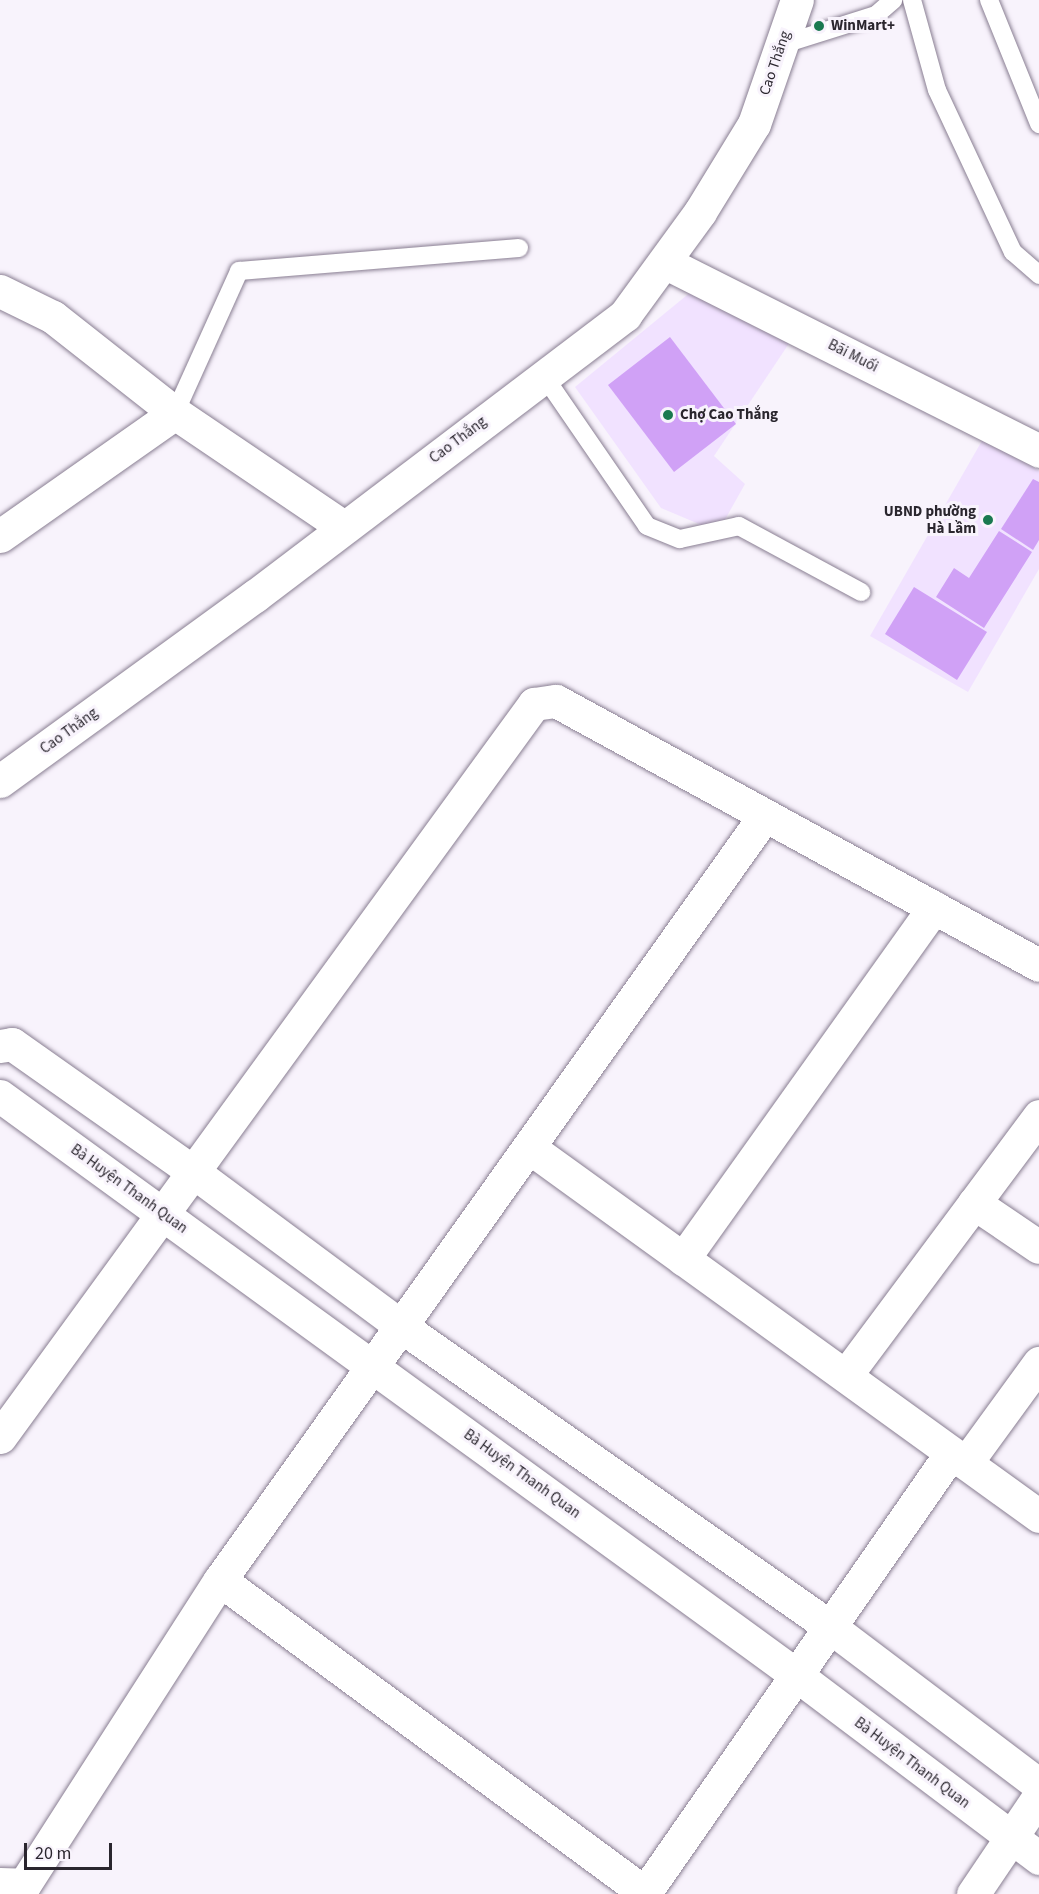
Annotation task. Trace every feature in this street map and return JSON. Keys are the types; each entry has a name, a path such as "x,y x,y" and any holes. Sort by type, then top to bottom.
{"street":[{"name":"Cao Thắng","path":"0,781 255,596 342,526 625,315 666,262 754,124 796,0"},
{"name":"Bãi Muối","path":"666,262 1039,451"},
{"path":"0,291 53,317 175,413 342,526"},
{"path":"0,536 175,413"},
{"path":"0,1437 195,1173 534,704 556,701 1039,965"},
{"path":"20,1888 220,1580 530,1148 765,815"},
{"path":"683,1259 934,907"},
{"path":"0,1046 12,1044 195,1173 402,1327 829,1626 1039,1785"},
{"name":"Bà Huyện Thanh Quan","path":"0,1096 795,1674 1039,1858"},
{"path":"846,1375 1039,1116"},
{"path":"530,1148 1039,1516"},
{"path":"974,1203 1039,1247"},
{"path":"220,1580 645,1893 829,1626 958,1458 1039,1364"},
{"path":"973,1894 1039,1796"}],"lane":[{"path":"781,45 876,15 893,0"},
{"path":"912,0 937,90 1013,252 1039,275"},
{"path":"989,0 1039,124"},
{"path":"175,413 239,271 519,248"},
{"path":"544,376 647,526 681,538 739,526 861,592"}],"shaded area":[{"name":"Chợ Cao Thắng","path":"692,291 794,336 714,456 745,484 718,532 661,508 575,387"},
{"name":"UBND phường Hà Lầm","path":"983,439 1039,471 1039,569 968,692 870,636"}],"building":[{"path":"670,337 736,424 674,472 608,385"},
{"path":"1033,479 1039,482 1039,540 1033,550 1001,529"},
{"path":"999,531 1032,552 984,628 936,597 954,568 969,578"},
{"path":"914,587 987,632 957,680 885,634"}],"place":[{"name":"WinMart+","path":"819,26"},
{"name":"Chợ Cao Thắng","path":"668,415"},
{"name":"UBND phường Hà Lầm","path":"988,520"}]}
